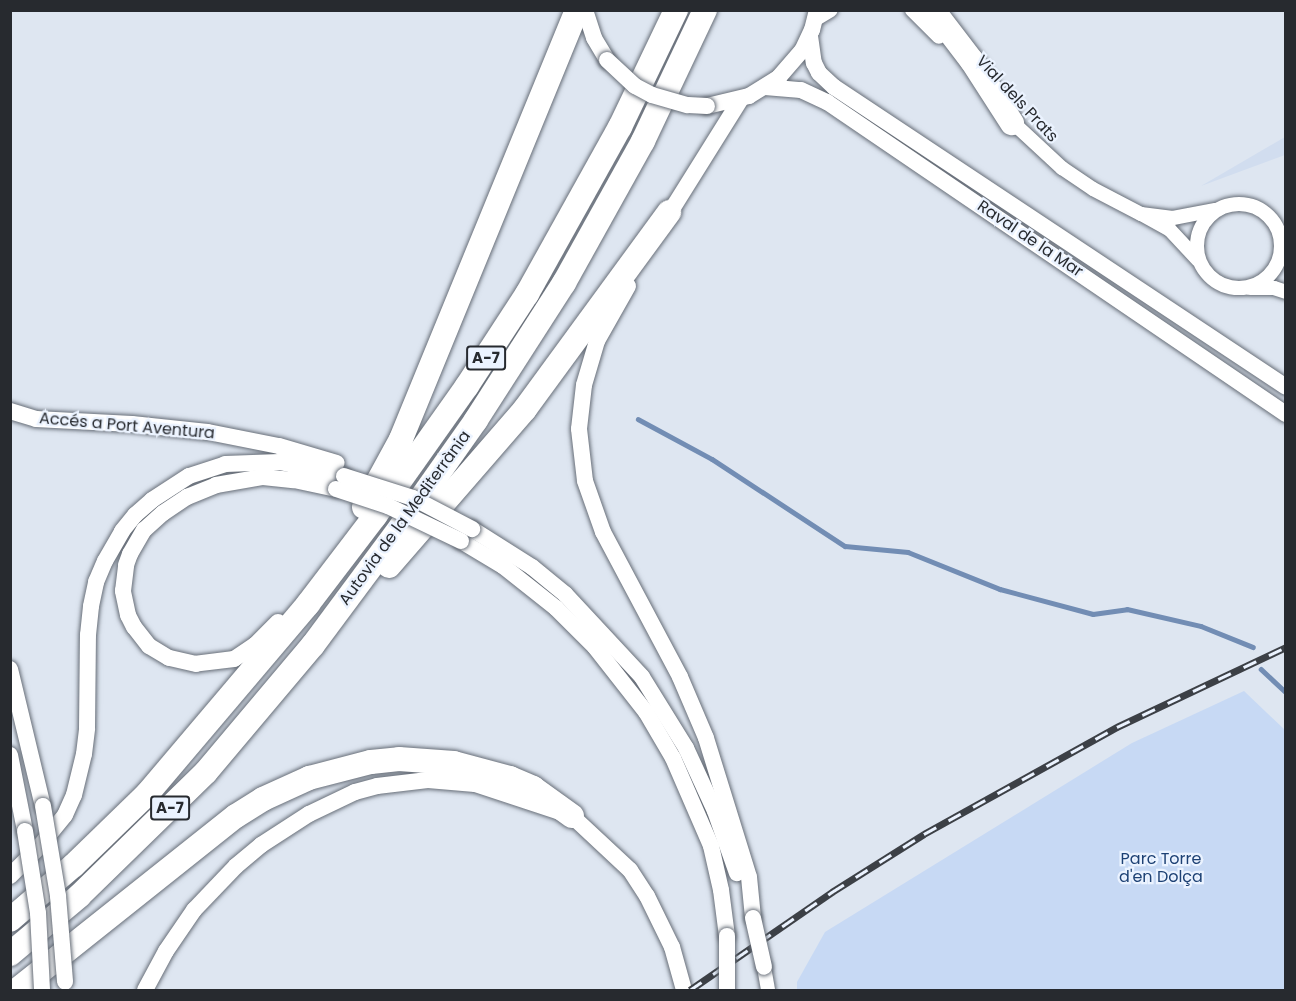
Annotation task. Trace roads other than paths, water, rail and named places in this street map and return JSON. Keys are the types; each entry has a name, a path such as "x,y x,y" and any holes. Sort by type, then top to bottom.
{"highway":[{"path":"248,674 251,655 355,522 401,440 577,10"},
{"name":"Autovia de la Mediterrània","path":"10,920 82,858 140,801 308,604 375,516 498,339 582,199 643,82 676,10"},
{"name":"Autovia de la Mediterrània","path":"10,954 79,896 207,772 313,645 464,438 564,283 643,141 705,10"},
{"path":"933,10 972,61 1012,123"},
{"path":"313,645 342,621 497,443 560,365 669,212"},
{"path":"17,990 236,816 263,799 309,777 371,762 399,759 454,763 510,777 533,788 572,816"}],"street":[{"path":"585,10 594,38 607,60 635,86 652,95 688,105 707,105 741,99 765,87 792,64 810,36 817,15 831,10"},
{"name":"Vial dels Prats","path":"912,10 930,26 1012,123 1062,168 1093,189 1170,230 1215,282 1242,288 1274,288 1286,292"},
{"name":"Raval de la Mar","path":"810,36 814,63 819,73 834,87 1286,387"},
{"name":"Raval de la Mar","path":"765,87 801,90 827,102 1286,414"},
{"path":"741,99 669,212 597,341 580,406 580,457 585,481 603,532 664,645 706,738 749,877 753,918 768,990"},
{"name":"Vial dels Prats","path":"1141,214 1173,218 1239,203 1260,209 1276,224 1283,254 1269,276 1261,282 1242,288"},
{"path":"1199,261 1196,251 1198,232 1209,215 1217,209"},
{"name":"Accés a Port Aventura","path":"10,411 36,419 132,424 208,432 279,446 343,477"},
{"path":"10,876 46,839 64,815 74,795 84,754 87,728 88,635 96,582 122,531 152,500 181,481 206,469 225,464 280,462 343,477 413,498 467,535"},
{"path":"278,622 255,645 234,659 208,665 181,663 169,658 149,646 128,615 123,577 130,554 144,530 163,513 187,497 216,485 263,477 294,480 343,477 388,506 467,535 532,567 565,594 600,641 669,750 693,801 717,871 727,936 727,990"},
{"path":"600,641 642,677 670,719 700,777 753,918"},
{"path":"10,669 43,806 58,896 65,986"},
{"path":"10,755 38,913 42,990"},
{"path":"145,990 179,932 207,896 236,866 285,828 355,792 403,782 450,781 502,790 572,816 630,870 661,922 684,990"}],"waterway":[{"path":"638,419 712,459 845,546 908,552 1000,589 1093,614 1127,609 1201,626 1253,647"},
{"path":"1261,669 1286,692"}],"railway":[{"path":"690,990 832,892 924,834 1117,727 1286,647"}],"park label":[{"name":"Parc Torre d'en Dolça","path":"1161,868"}]}
